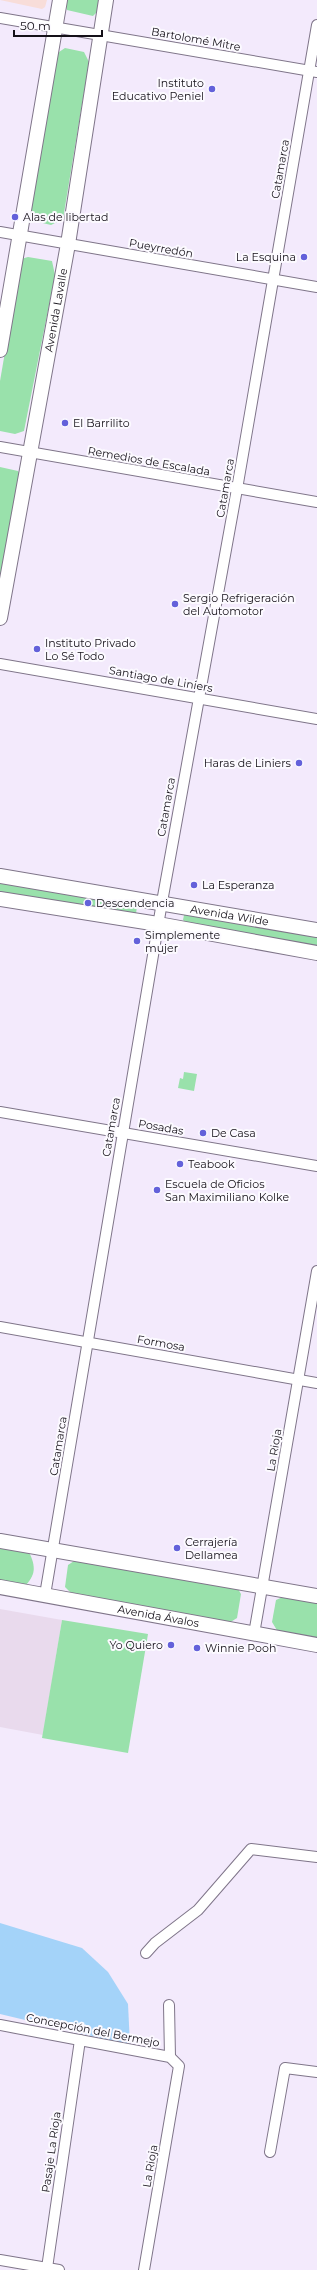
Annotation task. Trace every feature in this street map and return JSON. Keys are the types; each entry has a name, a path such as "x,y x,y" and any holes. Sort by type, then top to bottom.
{"main road":[{"path":"0,350 60,0"},
{"name":"Avenida Lavalle","path":"0,618 68,244 106,0"},
{"name":"Avenida Wilde","path":"0,876 162,902 317,930"},
{"name":"Avenida Wilde","path":"0,899 158,924 317,953"},
{"path":"0,1541 317,1596"},
{"name":"Avenida Ávalos","path":"0,1587 317,1645"}],"street":[{"name":"Bartolomé Mitre","path":"0,18 100,34 313,72"},
{"name":"Catamarca","path":"46,1595 87,1342 158,924 237,489 272,280 313,72 317,25"},
{"name":"Pueyrredón","path":"0,232 317,287"},
{"name":"Remedios de Escalada","path":"0,447 317,502"},
{"name":"Santiago de Liniers","path":"0,664 317,719"},
{"name":"Posadas","path":"0,1112 317,1166"},
{"name":"La Rioja","path":"254,1634 317,1271"},
{"name":"Formosa","path":"0,1327 317,1383"},
{"path":"146,1953 155,1943 198,1910 251,1849 317,1857"},
{"path":"169,2005 170,2057"},
{"name":"Concepción del Bermejo","path":"0,2025 170,2057 179,2066"},
{"name":"Pasaje La Rioja","path":"46,2268 80,2040"},
{"name":"La Rioja","path":"144,2270 179,2066"},
{"path":"270,2152 285,2068 317,2072"},
{"path":"0,2260 59,2270"}],"shaded area":[{"path":"0,0 47,0 45,7 42,9"},
{"path":"0,1609 62,1620 43,1735 0,1727"}],"green space":[{"path":"64,0 102,0 101,8 93,16 67,10"},
{"path":"65,48 84,52 89,62 63,219 51,225 34,221 29,213 56,54"},
{"path":"28,257 52,261 55,275 24,431 15,434 0,431 0,381 21,259"},
{"path":"0,467 18,471 21,477 0,590"},
{"path":"0,882 137,906 136,914 0,892"},
{"path":"188,913 317,937 317,946 186,923 183,920 184,915"},
{"path":"184,1072 197,1074 194,1091 178,1088 180,1078 183,1079"},
{"path":"0,1547 29,1552 33,1562 34,1571 31,1579 24,1587 0,1583"},
{"path":"77,1559 238,1589 241,1594 237,1618 229,1623 72,1594 65,1587 68,1565"},
{"path":"285,1596 317,1601 317,1638 278,1632 272,1622 276,1600"},
{"path":"62,1620 148,1634 128,1753 42,1738"}],"water":[{"path":"0,1923 82,1948 108,1972 128,2004 130,2045 0,2014"}],"place":[{"name":"Instituto Educativo Peniel","path":"212,89"},
{"name":"Alas de libertad","path":"15,217"},
{"name":"La Esquina","path":"304,257"},
{"name":"El Barrilito","path":"65,423"},
{"name":"Sergio Refrigeración del Automotor","path":"175,604"},
{"name":"Instituto Privado Lo Sé Todo","path":"37,649"},
{"name":"Haras de Liniers","path":"299,763"},
{"name":"La Esperanza","path":"194,885"},
{"name":"Descendencia","path":"88,903"},
{"name":"Simplemente mujer","path":"137,941"},
{"name":"De Casa","path":"203,1133"},
{"name":"Teabook","path":"180,1164"},
{"name":"Escuela de Oficios San Maximiliano Kolke","path":"157,1190"},
{"name":"Cerrajería Dellamea","path":"177,1548"},
{"name":"Yo Quiero","path":"171,1645"},
{"name":"Winnie Pooh","path":"197,1648"}]}
